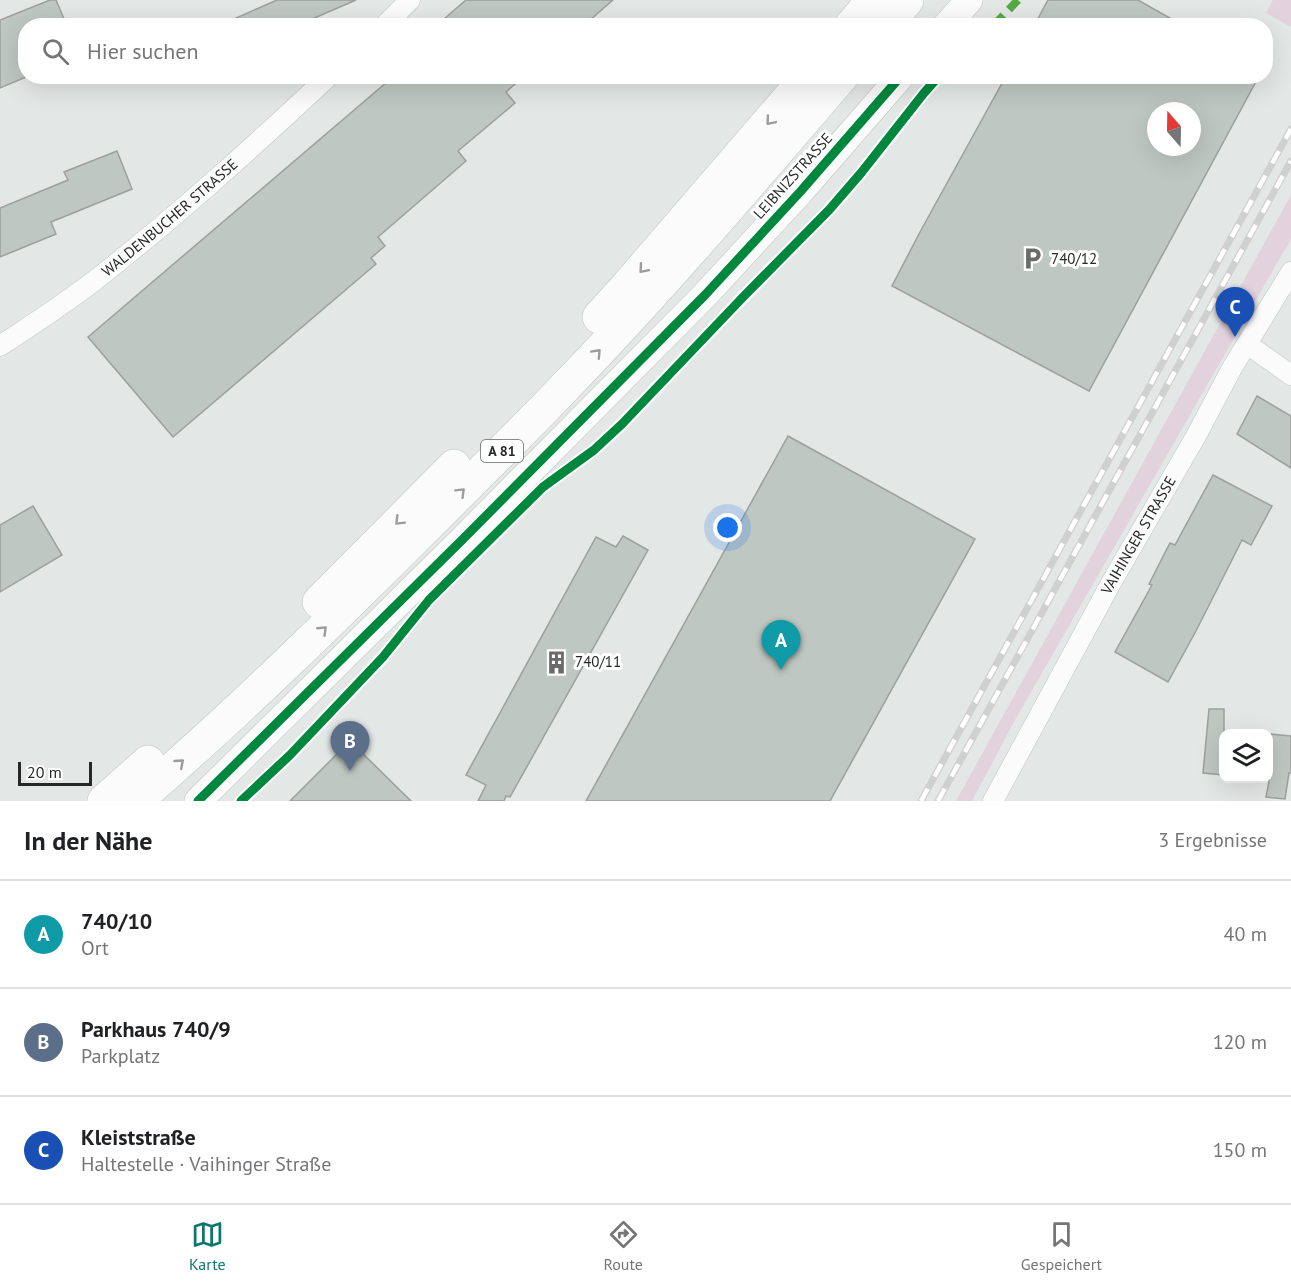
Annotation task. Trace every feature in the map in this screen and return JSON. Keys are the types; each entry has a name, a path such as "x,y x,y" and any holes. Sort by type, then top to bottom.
{"highway":[{"path":"858,18 873,0"},
{"path":"892,18 907,0"},
{"name":"A 81","path":"104,801 261,658 544,376 628,285 801,84"},
{"name":"A 81","path":"136,801 286,665 379,575 565,387 741,195 835,84"}],"street":[{"path":"392,18 410,0"},
{"path":"953,18 969,0"},
{"name":"WALDENBUCHER STRASSE","path":"0,346 93,282 136,247 208,187 321,84"},
{"name":"LEIBNIZSTRASSE","path":"198,801 705,295 800,192 894,84"},
{"name":"VAIHINGER STRASSE","path":"993,801 1111,583 1196,436 1232,368 1291,272"},
{"path":"1247,344 1291,375"}],"shaded area":[{"path":"1273,0 1291,0 1291,27 1266,13"},
{"path":"1291,195 1291,239 1015,720 972,801 956,801"}],"building":[{"path":"50,0 56,0 64,18 18,18 18,80 0,88 0,20"},
{"path":"277,0 356,0 314,18 236,18"},
{"path":"466,0 613,0 592,18 445,18"},
{"path":"1048,0 1138,0 1170,18 1038,18"},
{"path":"385,84 515,84 506,92 515,103 458,151 466,161 378,237 385,246 371,258 376,264 173,437 88,337"},
{"name":"740/12","path":"1002,84 1255,84 1089,391 892,286 920,232"},
{"path":"117,151 132,189 51,222 56,234 0,257 0,208 68,180 64,172"},
{"path":"1257,396 1291,416 1291,468 1237,434"},
{"path":"788,436 975,539 830,801 586,801"},
{"path":"1213,475 1272,506 1251,545 1242,540 1168,682 1115,652 1152,585 1149,584 1170,543 1175,545"},
{"path":"33,506 62,555 0,592 0,525"},
{"name":"740/11","path":"623,536 648,550 510,797 506,796 504,801 478,801 486,785 466,775 596,537 616,547"},
{"path":"1209,709 1224,709 1224,729 1219,729 1219,775 1203,773"},
{"path":"1273,734 1291,736 1291,773 1289,773 1285,799 1266,797 1269,783 1273,783"},
{"path":"350,741 411,801 290,801"}],"railway":[{"path":"921,801 1291,129"},
{"path":"938,801 1291,161"}],"marked path":[{"path":"1001,18 1018,0"}],"cycle path":[{"path":"198,801 705,295 800,192 894,84"},
{"path":"241,801 290,755 383,657 429,600 543,487 594,450 622,424 829,210 932,84"}],"place":[{"name":"740/12","path":"1033,259"},
{"name":"Kleiststraße","path":"1235,337"},
{"name":"740/11","path":"557,662"},
{"name":"740/10","path":"781,670"},
{"name":"Parkhaus 740/9","path":"350,771"}]}
